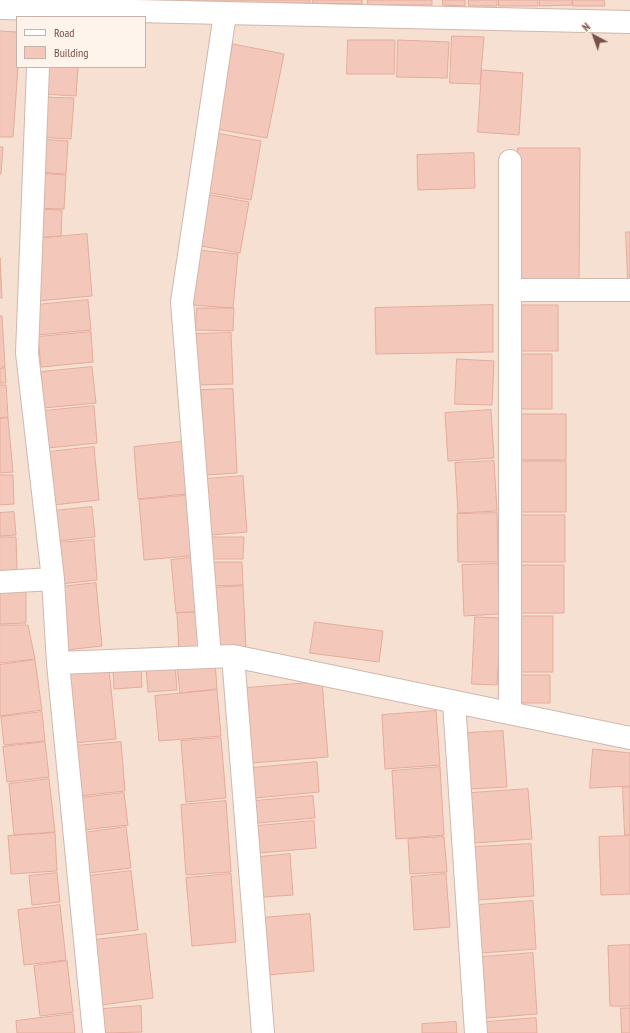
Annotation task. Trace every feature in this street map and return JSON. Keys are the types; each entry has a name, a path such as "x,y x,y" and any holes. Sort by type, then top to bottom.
{"street":[{"path":"0,8 40,13 225,14 630,22"},
{"path":"210,657 182,302 225,14"},
{"path":"38,68 27,353 53,579 58,663 94,1033"},
{"path":"510,161 510,713"},
{"path":"510,290 630,290"},
{"path":"0,582 53,579"},
{"path":"232,656 263,1033"},
{"path":"58,663 232,656 630,738"},
{"path":"454,702 476,1033"}],"shaded area":[{"path":"0,0 630,0 630,1033 0,1033"}],"building":[{"path":"180,0 241,0 241,4 180,4"},
{"path":"243,0 310,0 310,3 243,3"},
{"path":"313,0 362,0 362,4 313,3"},
{"path":"368,0 432,0 432,5 368,5"},
{"path":"443,0 465,0 465,6 443,5"},
{"path":"469,0 497,0 497,6 469,6"},
{"path":"499,0 538,0 538,6 499,6"},
{"path":"540,0 572,0 572,5 540,6"},
{"path":"573,0 604,0 605,6 573,6"},
{"path":"0,31 16,32 16,68 18,68 13,137 0,137"},
{"path":"452,36 484,37 480,84 450,83"},
{"path":"348,40 395,40 394,74 347,74"},
{"path":"398,40 449,42 447,78 397,77"},
{"path":"233,44 284,54 267,138 216,129"},
{"path":"43,68 78,68 76,96 42,94"},
{"path":"482,70 523,73 519,135 478,132"},
{"path":"41,97 74,98 71,139 39,137"},
{"path":"216,133 261,141 251,200 205,192"},
{"path":"39,139 68,141 66,174 37,172"},
{"path":"0,147 3,147 1,174 0,174"},
{"path":"518,148 580,148 579,280 517,280"},
{"path":"474,153 475,188 418,190 417,155"},
{"path":"37,173 66,175 64,209 34,208"},
{"path":"205,194 249,202 240,253 196,245"},
{"path":"34,209 62,210 61,236 34,238"},
{"path":"626,232 630,232 630,279 628,279"},
{"path":"87,234 92,296 37,301 34,239"},
{"path":"197,250 238,254 233,308 192,305"},
{"path":"0,258 2,298 0,298"},
{"path":"88,300 91,330 38,335 36,305"},
{"path":"493,305 493,352 376,354 375,308"},
{"path":"519,305 558,305 558,351 519,351"},
{"path":"197,308 234,308 233,331 196,330"},
{"path":"0,316 2,316 5,367 0,367"},
{"path":"91,332 93,362 41,367 38,337"},
{"path":"231,333 233,384 198,385 196,334"},
{"path":"519,354 552,354 552,409 519,409"},
{"path":"457,359 494,361 492,405 455,404"},
{"path":"92,367 96,403 44,408 41,372"},
{"path":"5,368 6,383 0,383 0,369"},
{"path":"0,385 6,385 8,417 0,418"},
{"path":"233,389 237,473 205,475 201,390"},
{"path":"94,406 97,443 48,448 44,411"},
{"path":"491,410 494,458 448,461 445,413"},
{"path":"520,414 566,414 566,460 520,460"},
{"path":"8,418 13,472 0,473 0,419"},
{"path":"189,441 194,493 138,499 134,447"},
{"path":"94,447 99,500 53,505 48,452"},
{"path":"494,461 497,511 458,513 455,463"},
{"path":"519,461 566,461 566,512 519,512"},
{"path":"0,475 13,475 14,504 0,505"},
{"path":"243,476 247,532 211,535 206,479"},
{"path":"194,495 199,555 144,560 139,500"},
{"path":"92,507 95,537 56,541 53,511"},
{"path":"14,512 16,535 0,536 0,513"},
{"path":"497,513 498,562 458,562 457,514"},
{"path":"519,515 565,515 565,562 519,562"},
{"path":"0,537 16,537 17,570 0,571"},
{"path":"211,537 244,537 243,559 211,559"},
{"path":"94,540 97,580 60,584 56,543"},
{"path":"199,557 204,611 176,613 171,560"},
{"path":"212,562 242,562 243,585 212,586"},
{"path":"498,564 499,614 464,616 462,565"},
{"path":"518,565 564,565 564,613 518,613"},
{"path":"96,583 102,646 66,650 60,587"},
{"path":"243,586 246,649 216,651 212,588"},
{"path":"26,591 26,623 0,624 0,592"},
{"path":"204,612 206,650 179,652 177,613"},
{"path":"518,616 553,616 553,672 518,672"},
{"path":"475,617 501,618 497,685 472,684"},
{"path":"315,622 383,631 379,662 310,653"},
{"path":"0,625 28,625 35,659 0,663"},
{"path":"35,660 42,710 0,716 0,665"},
{"path":"215,662 217,689 180,693 177,666"},
{"path":"175,665 177,690 148,692 146,668"},
{"path":"141,666 142,687 114,689 113,668"},
{"path":"109,668 116,739 74,743 67,672"},
{"path":"518,675 550,675 550,703 518,703"},
{"path":"322,682 328,757 252,763 246,688"},
{"path":"217,690 221,736 159,741 155,696"},
{"path":"436,711 440,765 385,769 382,715"},
{"path":"42,712 45,741 4,745 1,717"},
{"path":"503,731 507,787 470,789 467,733"},
{"path":"221,738 226,798 186,802 181,741"},
{"path":"45,742 49,777 7,782 3,747"},
{"path":"121,742 125,791 79,796 74,746"},
{"path":"593,749 630,753 630,786 590,788"},
{"path":"317,762 319,792 255,798 252,768"},
{"path":"440,767 444,835 396,839 392,771"},
{"path":"49,779 55,832 14,835 9,784"},
{"path":"623,787 630,787 630,834 625,835"},
{"path":"528,789 532,839 474,843 471,793"},
{"path":"124,793 128,825 83,830 80,798"},
{"path":"313,796 315,818 257,823 255,801"},
{"path":"226,801 231,872 186,875 181,805"},
{"path":"314,821 316,848 259,853 257,826"},
{"path":"126,827 131,868 88,873 83,833"},
{"path":"55,833 57,871 11,874 8,836"},
{"path":"630,836 630,894 601,895 599,837"},
{"path":"444,837 447,872 410,874 408,839"},
{"path":"531,844 534,896 477,900 474,847"},
{"path":"290,854 293,895 263,897 260,857"},
{"path":"131,871 138,930 95,935 88,876"},
{"path":"57,873 60,902 32,905 29,876"},
{"path":"231,874 236,942 192,946 186,878"},
{"path":"446,874 450,927 414,930 411,877"},
{"path":"533,901 536,949 481,953 477,905"},
{"path":"60,905 66,960 24,965 18,910"},
{"path":"310,914 314,971 267,975 262,918"},
{"path":"146,934 153,998 102,1005 94,940"},
{"path":"630,945 630,1006 610,1006 608,946"},
{"path":"533,953 537,1014 486,1018 482,957"},
{"path":"67,961 73,1012 40,1016 34,966"},
{"path":"141,1006 142,1032 105,1033 103,1009"},
{"path":"621,1008 630,1008 630,1033 622,1033"},
{"path":"73,1014 75,1033 17,1033 16,1021"},
{"path":"536,1018 537,1033 487,1033 486,1022"},
{"path":"456,1022 457,1033 422,1033 422,1024"}]}
